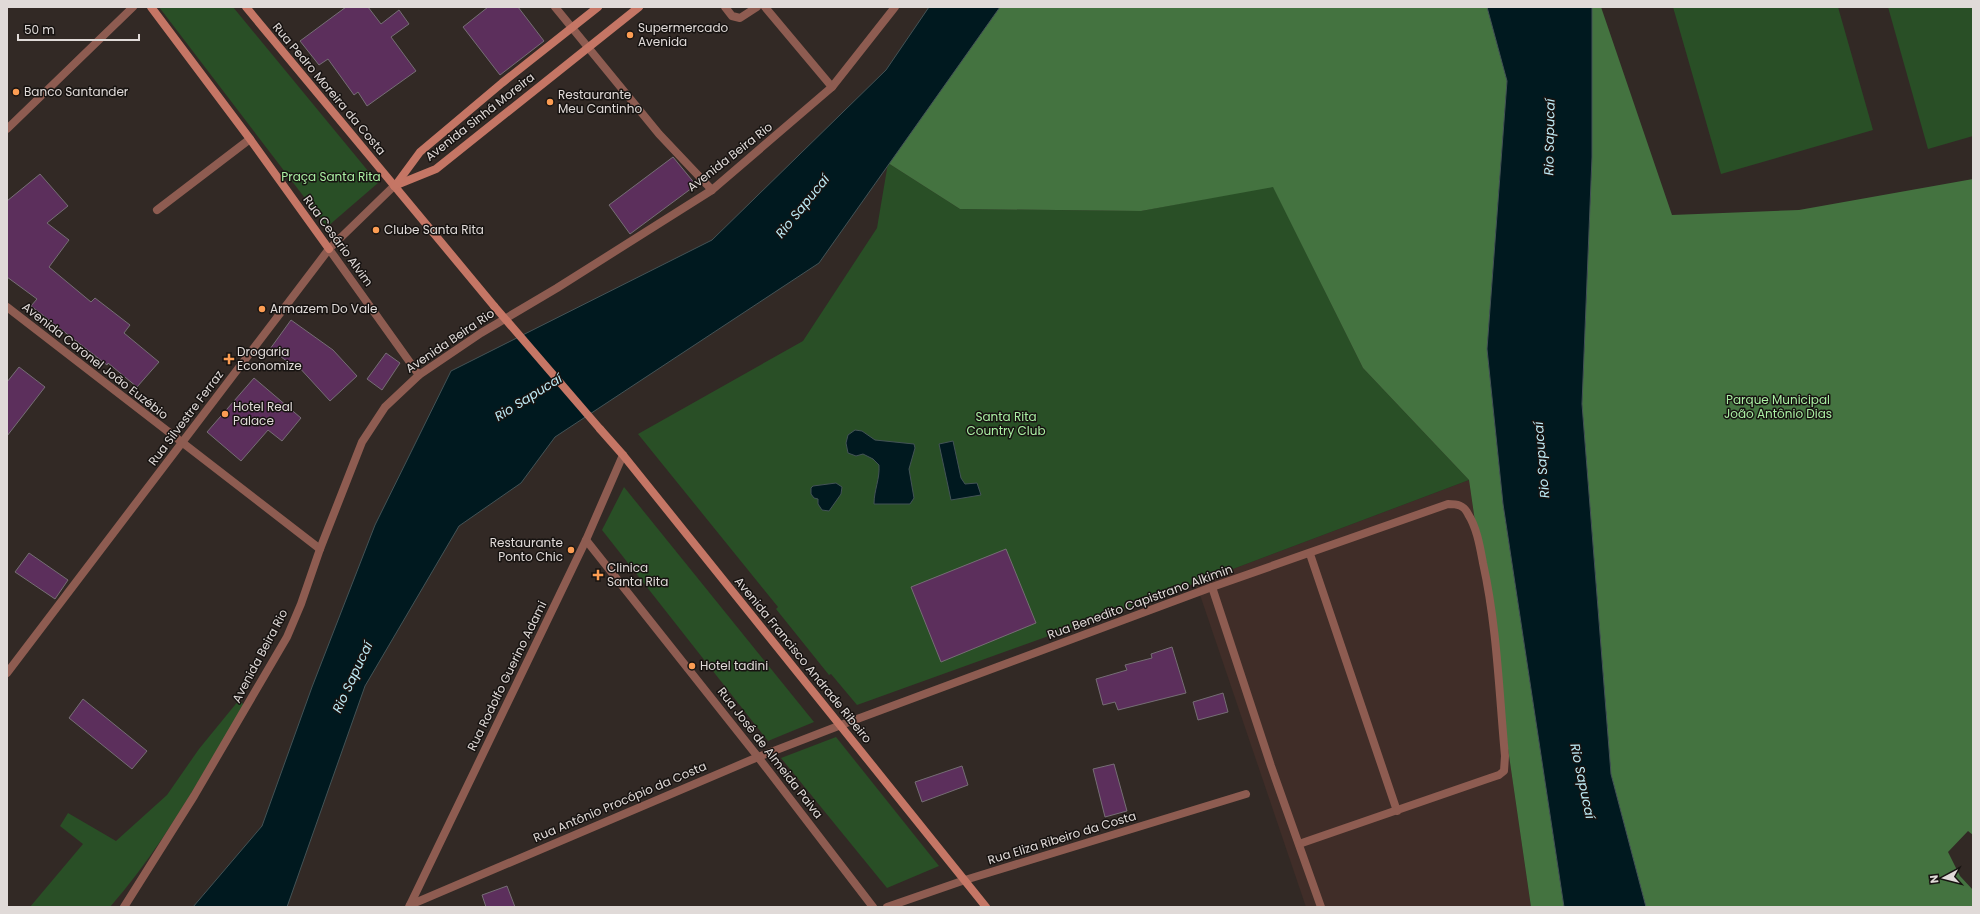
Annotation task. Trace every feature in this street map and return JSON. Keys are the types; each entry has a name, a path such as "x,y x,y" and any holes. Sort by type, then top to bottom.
{"main road":[{"name":"Rua Cesário Alvim","path":"151,7 329,249"},
{"name":"Rua Pedro Moreira da Costa","path":"246,7 494,306"},
{"name":"Avenida Sinhá Moreira","path":"394,186 420,152 502,83 598,7"},
{"name":"Avenida Sinhá Moreira","path":"394,186 436,169 639,7"},
{"name":"Avenida Francisco Andrade Ribeiro","path":"494,306 623,455 986,907"}],"street":[{"path":"7,129 133,7"},
{"path":"555,7 660,134 712,190"},
{"path":"725,7 732,16 740,18 757,7"},
{"path":"765,7 832,87"},
{"name":"Avenida Beira Rio","path":"124,907 194,796 287,637 302,604 320,549 362,442 385,407 418,374 481,333 564,284 712,190 832,87 895,7"},
{"path":"157,210 250,140"},
{"name":"Rua Silvestre Ferraz","path":"7,673 329,249 394,186"},
{"name":"Rua Cesário Alvim","path":"329,249 418,374"},
{"name":"Avenida Coronel João Euzébio","path":"7,308 320,549"},
{"name":"Rua Rodolfo Guerino Adami","path":"410,906 586,540 623,455"},
{"name":"Rua Benedito Capistrano Alkimin","path":"841,726 1212,587 1310,554 1448,504 1456,504 1462,506 1468,514 1480,549 1491,607 1505,763 1504,771 1498,775 1397,811"},
{"name":"Rua José de Almeida Paiva","path":"586,540 758,757 873,907"},
{"path":"1298,844 1397,811 1310,554"},
{"path":"1212,587 1298,844 1321,907"},
{"name":"Rua Antônio Procópio da Costa","path":"410,906 758,757 841,726"},
{"name":"Rua Eliza Ribeiro da Costa","path":"887,907 965,880 1246,794"}],"shaded area":[{"path":"1469,480 1531,907 1306,907 1196,583"}],"green space":[{"name":"Praça Santa Rita","path":"159,7 233,7 378,183 327,227"},
{"path":"1000,7 1487,7 1507,81 1487,349 1503,504 1564,907 1531,907 1469,480 1363,368 1273,187 1141,211 960,209 888,163"},
{"name":"Parque Municipal João Antônio Dias","path":"1592,7 1601,7 1672,215 1799,210 1973,179 1973,835 1968,831 1948,852 1960,876 1973,890 1973,907 1646,907 1611,774 1582,404 1592,157"},
{"path":"1673,7 1838,7 1873,130 1721,174"},
{"path":"1888,7 1973,7 1973,136 1928,149"},
{"name":"Santa Rita Country Club","path":"888,163 960,209 1141,211 1273,186 1363,368 1469,480 1196,583 857,705 831,674 829,675 776,609 778,607 638,434 803,341 877,228"},
{"path":"624,487 814,722 768,741 602,530"},
{"path":"239,700 244,705 165,835 110,907 30,907 83,844 60,826 68,813 116,841 167,795 199,749"},
{"path":"836,737 939,866 887,888 781,758"}],"water":[{"name":"Rio Sapucaí","path":"929,7 1000,7 819,263 555,437 521,483 459,526 365,686 287,907 193,907 262,826 312,687 375,525 451,371 712,240 886,70"},
{"name":"Rio Sapucaí","path":"1487,7 1592,7 1592,157 1582,404 1611,774 1646,907 1564,907 1503,504 1487,349 1507,81"},
{"path":"855,430 862,431 875,440 914,444 915,448 909,469 914,498 910,504 874,504 879,475 879,465 873,459 863,454 856,456 848,453 846,443 848,435"},
{"path":"953,441 961,478 965,484 977,483 981,495 951,500 939,444"},
{"path":"836,483 842,487 841,494 829,511 822,510 818,504 818,499 814,498 811,494 811,488 813,486"}],"building":[{"path":"346,7 368,7 381,24 399,10 409,24 391,37 416,71 367,106 358,92 354,95 328,59 319,65 300,41"},
{"path":"488,7 518,7 544,41 500,75 463,27"},
{"path":"673,157 696,185 630,234 609,205"},
{"path":"40,174 68,206 47,223 69,240 49,267 91,302 95,298 130,325 124,333 159,362 137,387 108,363 107,365 31,306 37,299 7,277 7,201"},
{"path":"291,320 333,350 357,376 330,401 297,365 295,367 270,349"},
{"path":"386,353 400,363 382,390 367,379"},
{"path":"19,367 45,387 7,436 7,382"},
{"path":"254,378 301,418 282,441 268,430 241,461 207,432"},
{"path":"1006,549 1036,623 941,662 911,587"},
{"path":"29,553 68,580 55,599 15,572"},
{"path":"1172,647 1186,693 1118,710 1115,702 1103,705 1096,679 1127,670 1125,665 1152,658 1151,654"},
{"path":"1223,693 1228,712 1198,720 1193,702"},
{"path":"83,699 147,751 132,769 69,718"},
{"path":"1114,764 1127,811 1105,817 1093,769"},
{"path":"962,766 968,785 922,802 915,782"},
{"path":"507,886 515,907 486,907 482,895"}],"place":[{"name":"Supermercado Avenida","path":"630,35"},
{"name":"Banco Santander","path":"16,92"},
{"name":"Restaurante Meu Cantinho","path":"550,102"},
{"name":"Clube Santa Rita","path":"376,230"},
{"name":"Armazem Do Vale","path":"262,309"},
{"name":"Drogaria Economize","path":"229,359"},
{"name":"Hotel Real Palace","path":"225,414"},
{"name":"Restaurante Ponto Chic","path":"571,550"},
{"name":"Clinica Santa Rita","path":"598,575"},
{"name":"Hotel tadini","path":"692,666"}]}
